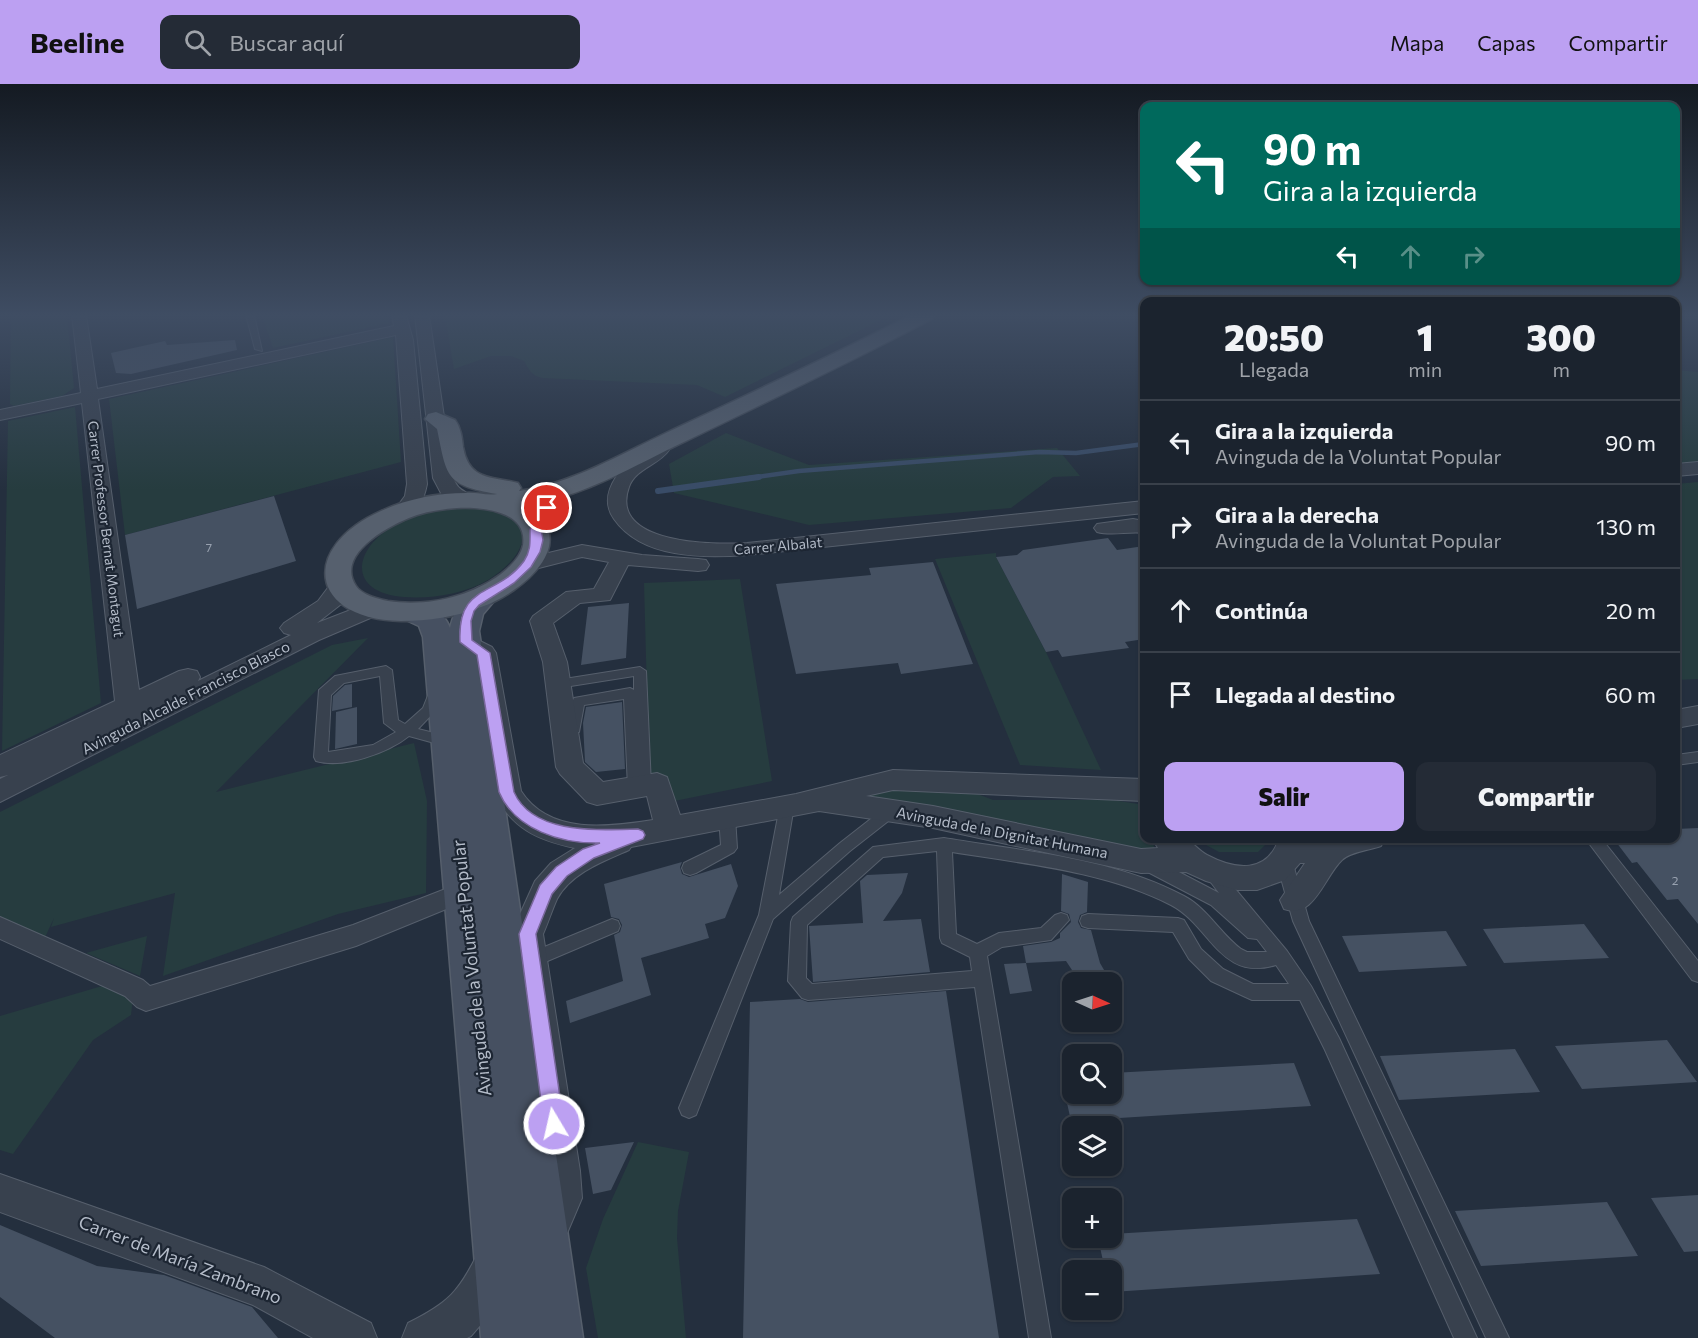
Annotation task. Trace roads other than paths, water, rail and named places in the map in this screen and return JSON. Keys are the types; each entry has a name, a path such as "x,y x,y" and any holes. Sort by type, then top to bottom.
{"main road":[{"path":"494,502 525,515 536,528 538,540 535,552 527,565 510,580 486,594 455,605 394,610 353,599 340,586 337,570 343,553 357,537 378,522 404,511 433,503 463,500 494,502 539,496 594,476 807,374"},
{"path":"436,419 447,425 454,462 461,471 485,484 511,488 565,481 638,448 700,425"},
{"path":"536,528 547,508 594,476"},
{"name":"Avinguda de la Voluntat Popular","path":"486,594 469,610 465,621 466,642 541,1246 555,1338"},
{"name":"Avinguda de la Voluntat Popular","path":"394,610 426,616 436,626 509,1338"}],"street":[{"name":"Carrer Professor Bernat Montagut","path":"86,374 124,667 128,701 125,708"},
{"path":"0,415 183,374"},
{"path":"404,511 415,497 417,484 406,374"},
{"path":"430,374 446,487 450,493 463,500"},
{"name":"Carrer Albalat","path":"760,397 636,464 622,478 617,490 617,506 625,521 641,534 666,544 689,549 720,551 1140,507"},
{"path":"1680,470 1698,468"},
{"name":"Carrer Albalat","path":"527,565 582,551 679,564 771,565 1133,525 1140,526"},
{"path":"622,557 602,595 574,597 541,621 555,662 570,766 597,794 657,784 654,832"},
{"name":"Avinguda Alcalde Francisco Blasco","path":"0,767 300,623 325,608 336,596 340,586"},
{"name":"Avinguda Alcalde Francisco Blasco","path":"0,791 311,635 394,610"},
{"path":"466,642 483,653 507,792 511,803 523,815 543,827 564,833 585,837 654,832"},
{"path":"1680,703 1698,703"},
{"path":"1680,718 1698,715"},
{"name":"Avinguda de la Dignitat Humana","path":"654,832 817,801 864,785 893,780 1140,790"},
{"name":"Avinguda de la Dignitat Humana","path":"817,801 933,817 1141,861 1199,866 1233,877 1253,878 1271,873 1290,851"},
{"path":"541,1246 562,1198 561,1171 529,961 527,934 546,890 562,872 589,854 654,832"},
{"path":"1172,843 1199,866"},
{"path":"1290,851 1333,849 1354,843"},
{"path":"1295,900 1333,849"},
{"path":"0,928 134,988 146,999 356,935 448,898"},
{"name":"Carrer de María Zambrano","path":"0,1193 264,1288 356,1338"},
{"path":"423,1338 456,1321 480,1293 491,1271 499,1238"}],"lane":[{"path":"443,681 430,703 430,709 404,731 388,745 336,758 321,757 324,693 340,680 386,670 391,723 404,731 418,736 435,737 449,742"},
{"path":"558,684 640,671 639,787"},
{"path":"568,748 573,744 575,711 579,701 630,693 639,787"},
{"path":"1680,759 1698,757"},
{"path":"689,1108 767,915 787,806"},
{"path":"767,915 845,847 891,811"},
{"path":"690,868 729,848 727,817"},
{"path":"1596,843 1698,974"},
{"path":"983,978 808,992 797,981 799,922 879,851 944,844 1122,878 1181,902 1195,913 1224,946 1242,959 1259,961 1281,956"},
{"path":"944,844 948,938 978,952"},
{"path":"1290,851 1295,900 1301,921 1498,1338"},
{"path":"1141,861 1217,900 1281,956"},
{"path":"1199,866 1281,956 1305,992 1332,1044 1466,1338"},
{"path":"978,952 999,940 1045,935 1061,920"},
{"path":"1088,921 1178,925 1196,954 1217,975 1252,992 1305,992"},
{"path":"529,961 612,926"},
{"path":"978,952 1040,1338"}],"waterway":[{"path":"749,478 799,471 1039,452 1076,453 1140,445"},
{"path":"658,491 759,477"}]}
